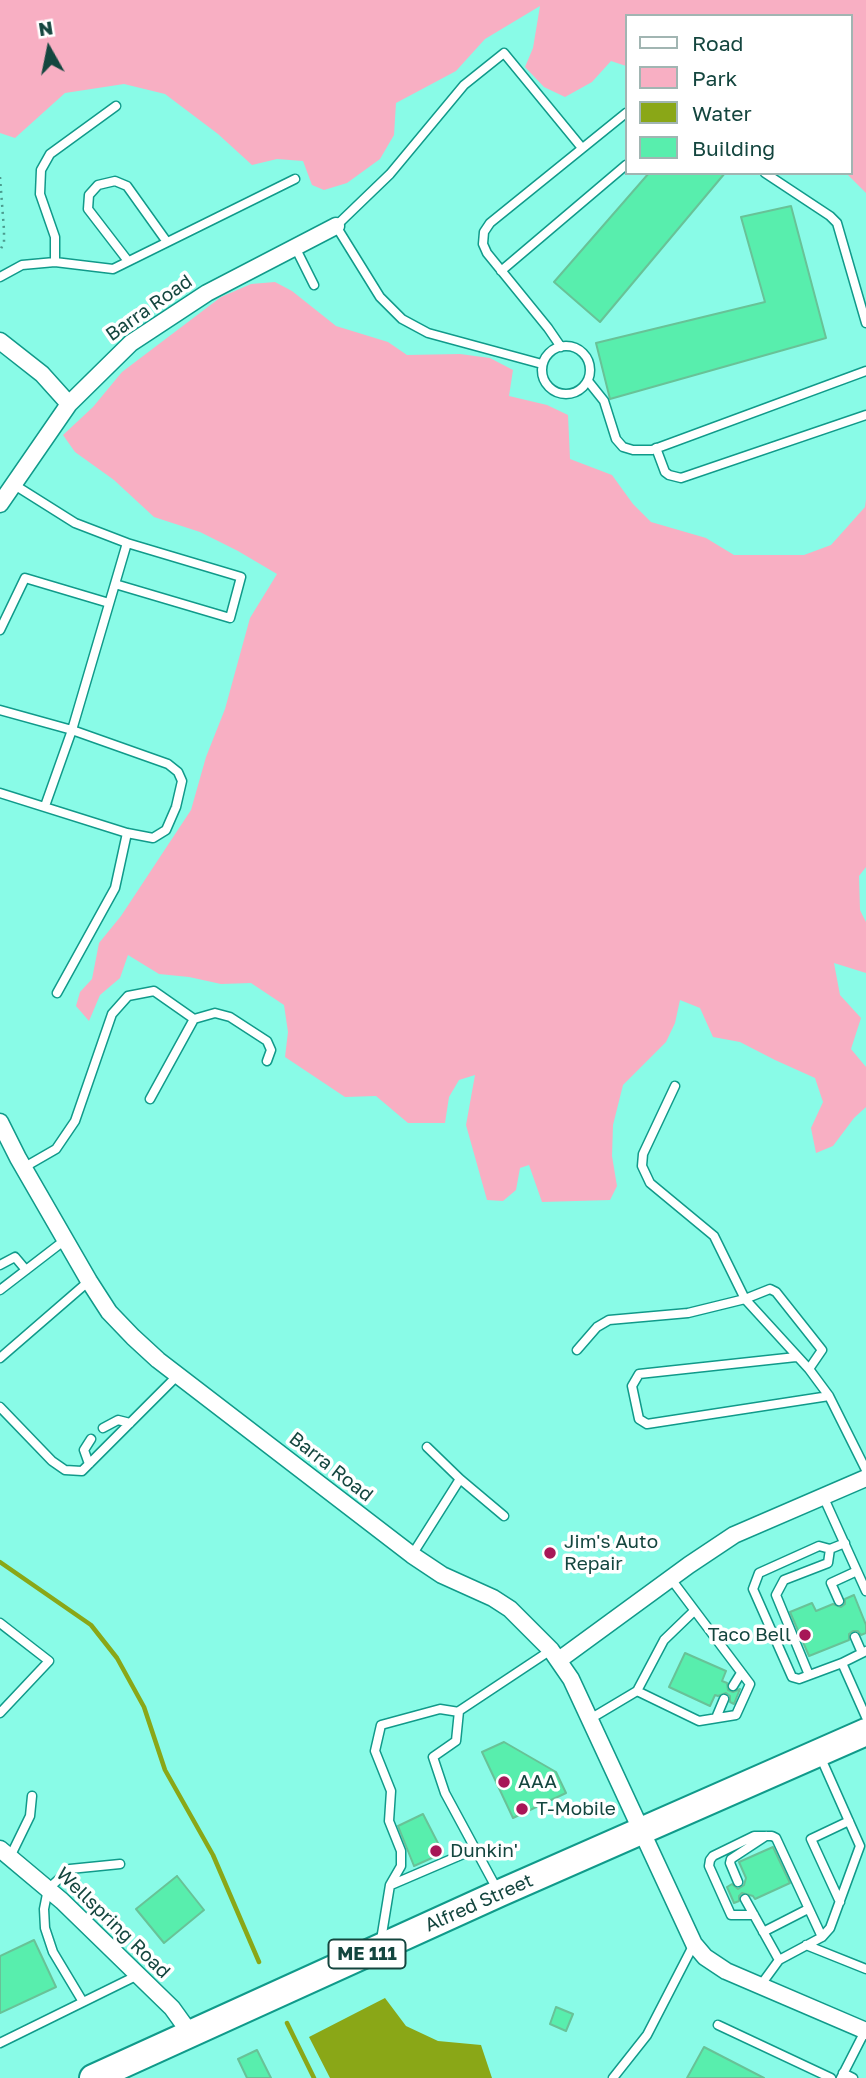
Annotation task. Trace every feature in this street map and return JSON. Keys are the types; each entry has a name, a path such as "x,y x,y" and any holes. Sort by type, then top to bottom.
{"main road":[{"name":"Alfred Street","path":"93,2078 866,1732"}],"street":[{"name":"Barra Road","path":"0,504 69,404 113,358 175,312 207,293 336,226"},
{"path":"0,341 42,374 69,404"},
{"name":"Barra Road","path":"0,1122 23,1168 89,1281 109,1312 124,1328 178,1375 412,1555 442,1575 503,1604 521,1618 555,1655 590,1719 694,1944"},
{"path":"555,1655 734,1535 866,1478"},
{"name":"Wellspring Road","path":"5,1853 48,1889 172,2008 190,2033"},
{"path":"694,1944 705,1957 726,1971 866,2031"}],"lane":[{"path":"542,364 428,333 402,319 380,297 336,226 390,174 464,85 504,53 582,148"},
{"path":"55,262 55,237 40,194 41,170 50,154 116,106"},
{"path":"561,347 487,253 483,244 484,232 490,223 624,115"},
{"path":"501,271 624,167"},
{"path":"768,175 837,223 866,323"},
{"path":"0,277 22,265 55,262 113,269 295,179"},
{"path":"128,261 88,209 89,195 98,186 115,181 127,186 167,242"},
{"path":"296,249 314,285"},
{"path":"561,347 572,347 585,356 590,371 587,381 579,391 572,394 556,392 544,381 542,364 551,351 561,347"},
{"path":"587,381 604,401 616,439 623,447 633,450 656,448 866,371"},
{"path":"656,448 665,472 681,478 866,415"},
{"path":"13,484 75,523 127,543 241,577 230,618 115,583"},
{"path":"45,806 72,730 127,543"},
{"path":"0,630 25,578 109,603"},
{"path":"0,709 72,730 168,764 178,772 182,781 166,830 153,838 127,833 0,793"},
{"path":"57,993 115,888 127,833"},
{"path":"23,1168 56,1149 75,1121 112,1014 128,996 154,991 194,1018 215,1013 230,1017 267,1041 271,1050 267,1060"},
{"path":"150,1099 194,1018"},
{"path":"676,1086 643,1154 642,1166 650,1183 714,1236 745,1299 809,1369 828,1396 866,1470"},
{"path":"0,1290 65,1240"},
{"path":"0,1265 15,1257 26,1270"},
{"path":"0,1358 89,1281"},
{"path":"577,1350 597,1327 609,1320 688,1313 745,1299 770,1289 776,1292 822,1350 809,1369"},
{"path":"796,1357 639,1374 632,1386 639,1419 647,1424 828,1396"},
{"path":"0,1407 52,1461 65,1470 82,1471 178,1375"},
{"path":"103,1428 118,1420 130,1423"},
{"path":"89,1464 85,1450 91,1439"},
{"path":"427,1447 504,1516"},
{"path":"412,1555 460,1479"},
{"path":"823,1496 866,1591"},
{"path":"845,1543 830,1549 819,1546 759,1573 753,1589 792,1677 799,1679 842,1664 864,1652 855,1637"},
{"path":"809,1675 776,1595 784,1580 828,1563 830,1549"},
{"path":"839,1601 831,1583 857,1571"},
{"path":"637,1691 699,1721 736,1715 750,1684 671,1579"},
{"path":"590,1719 637,1691 664,1640 694,1611"},
{"path":"0,1623 49,1661 0,1713"},
{"path":"379,1948 390,1885 401,1866 401,1851 389,1821 391,1791 376,1751 381,1726 440,1709 459,1712 555,1655"},
{"path":"842,1664 866,1717"},
{"path":"733,1686 741,1673"},
{"path":"716,1718 724,1699"},
{"path":"459,1712 456,1741 433,1757 445,1793 500,1894"},
{"path":"760,1986 779,1960 822,1937 830,1928 860,1846 819,1753"},
{"path":"5,1853 30,1816 32,1797"},
{"path":"840,1902 811,1839 849,1821"},
{"path":"754,1915 731,1915 709,1866 710,1860 754,1836 776,1838 822,1937"},
{"path":"737,1882 731,1859 766,1836"},
{"path":"390,1885 475,1849"},
{"path":"83,2002 53,1952 45,1928 44,1909 48,1889 70,1869 120,1864"},
{"path":"746,1899 779,1960"},
{"path":"762,1932 808,1909"},
{"path":"612,2078 647,2035 694,1944"},
{"path":"806,1945 866,1969"},
{"path":"0,2043 138,1975"},
{"path":"718,2025 831,2078"},
{"path":"853,2078 842,2076 866,2031"}],"path":[{"path":"0,177 4,230 4,242 0,251"}],"green space":[{"path":"0,0 866,0 866,193 848,175 852,175 852,14 624,14 624,65 611,61 592,82 565,97 544,87 525,67 533,48 540,6 485,39 456,71 396,103 394,135 380,159 347,183 324,190 312,185 303,161 277,159 252,165 218,134 165,94 124,84 65,93 15,138 0,133"},
{"path":"275,282 292,291 336,326 388,342 407,355 460,354 490,358 513,370 509,396 547,405 568,415 570,459 612,475 633,504 651,522 706,538 734,555 804,555 831,545 865,507 866,499 866,867 859,876 860,910 866,922 866,973 834,963 840,995 861,1018 851,1049 866,1067 866,1107 833,1146 816,1153 811,1128 823,1102 815,1078 740,1042 713,1037 700,1008 680,1000 675,1023 666,1042 623,1085 613,1125 612,1156 617,1186 610,1200 542,1202 529,1165 520,1168 516,1190 503,1201 487,1200 466,1125 475,1075 459,1080 449,1097 445,1123 408,1123 376,1096 345,1097 285,1057 288,1032 284,1005 251,983 221,984 159,974 128,955 120,978 100,995 89,1021 76,1006 80,992 92,979 99,943 121,916 191,810 206,757 225,709 250,618 277,574 200,532 154,517 114,480 75,452 63,435 93,407 122,372 221,297 251,284"}],"water":[{"path":"385,1998 406,2026 438,2041 481,2045 492,2078 330,2078 309,2037"}],"building":[{"path":"647,175 723,175 600,322 554,282"},
{"path":"791,206 826,338 610,399 596,343 765,302 741,217"},
{"path":"854,1595 866,1625 866,1633 861,1635 858,1631 853,1631 849,1634 849,1640 809,1656 790,1612 812,1603 816,1611 833,1604 841,1607 845,1604 845,1599"},
{"path":"685,1653 726,1671 722,1681 727,1683 728,1690 733,1692 740,1689 734,1704 726,1693 715,1695 710,1706 669,1687"},
{"path":"504,1742 556,1772 566,1793 513,1818 482,1752"},
{"path":"423,1814 443,1853 414,1866 398,1826"},
{"path":"773,1847 790,1883 755,1899 742,1893 739,1901 734,1903 727,1887 732,1884 738,1889 744,1885 746,1878 739,1862"},
{"path":"177,1876 204,1910 164,1943 136,1909"},
{"path":"34,1940 56,1987 0,2013 0,1956"},
{"path":"556,2007 573,2014 566,2031 550,2024"},
{"path":"704,2047 764,2078 687,2078"},
{"path":"257,2050 271,2078 247,2078 238,2059"}],"waterway":[{"path":"0,1562 91,1625 117,1658 144,1707 165,1770 213,1855 259,1962"},
{"path":"287,2023 314,2078"}],"place":[{"name":"Jim's Auto Repair","path":"550,1553"},
{"name":"Taco Bell","path":"805,1635"},
{"name":"AAA","path":"504,1782"},
{"name":"T-Mobile","path":"522,1809"},
{"name":"Dunkin'","path":"436,1851"}]}
